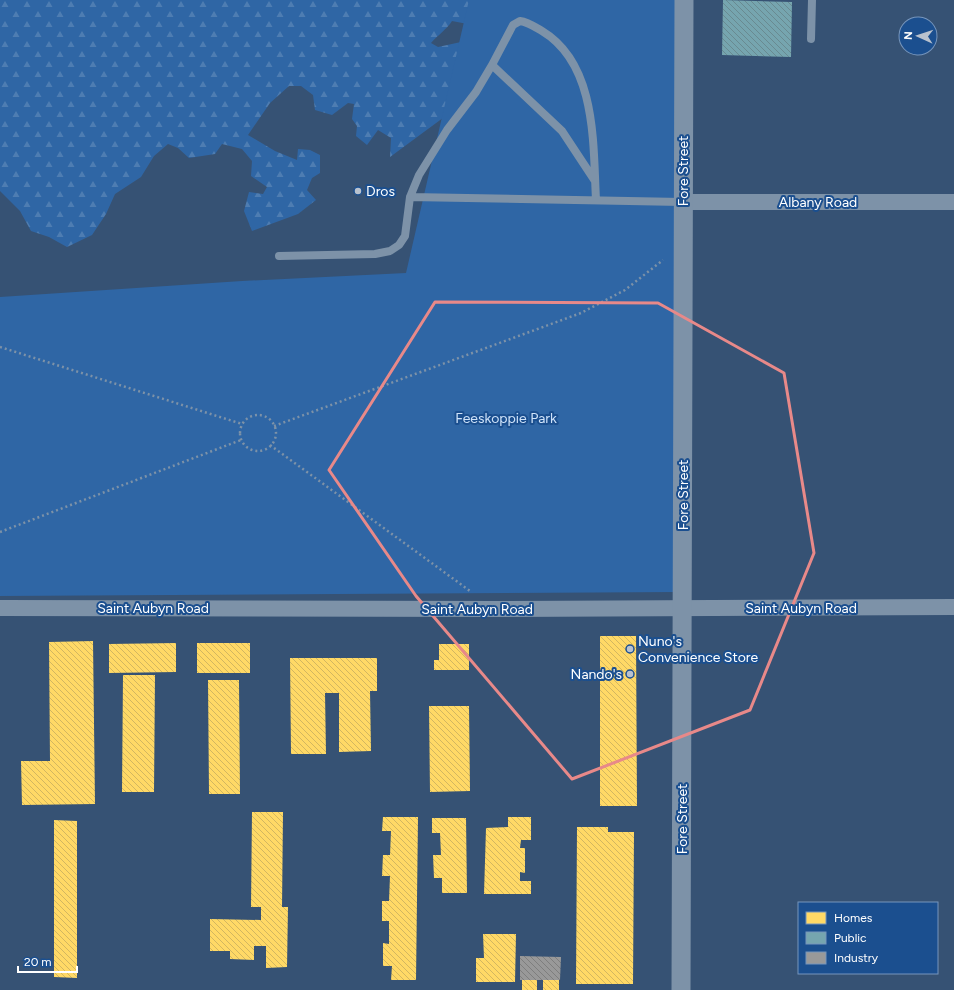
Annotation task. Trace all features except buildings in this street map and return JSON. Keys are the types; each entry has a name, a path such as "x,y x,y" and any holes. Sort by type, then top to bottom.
{"street":[{"name":"Fore Street","path":"681,990 684,243 682,202 684,0"},
{"name":"Albany Road","path":"682,202 954,202"},
{"name":"Saint Aubyn Road","path":"0,608 496,609 954,607"}],"lane":[{"path":"811,39 812,0"},
{"path":"279,256 351,256 375,254 390,251 399,245 404,236 410,197 429,159 448,130 468,104 492,65 513,25 520,21 530,24 560,45 570,56 584,90 593,138 596,200"},
{"path":"492,65 562,131 596,181"},
{"path":"410,197 682,202"}],"path":[{"path":"274,426 581,313 625,290 684,243"},
{"path":"0,346 242,424"},
{"path":"262,416 267,418 274,426 275,437 270,445 263,450 251,450 246,447 241,440 240,430 242,424 251,417 262,416"},
{"path":"0,532 241,440"},
{"path":"270,445 496,609"}],"highlighted area":[{"path":"435,302 658,303 784,373 814,553 750,710 572,779 416,596 329,470"}],"green space":[{"path":"0,0 499,0 473,25 452,21 448,27 431,43 438,47 461,42 470,98 390,157 391,138 378,130 367,145 356,136 357,126 352,119 354,104 348,103 332,115 315,110 313,95 301,86 289,86 270,103 248,135 275,151 297,160 298,149 310,150 320,155 320,173 312,178 307,190 316,200 298,214 252,231 244,211 249,192 263,194 267,187 251,176 252,161 242,149 222,144 215,154 189,158 178,148 168,144 154,156 141,177 115,194 106,214 92,235 67,247 49,237 31,231 20,211 0,191"},
{"name":"Feeskoppie Park","path":"469,0 681,0 680,592 0,596 0,297 242,281 406,273"}],"place":[{"name":"Dros","path":"358,191"},
{"name":"Nuno's Convenience Store","path":"630,649"},
{"name":"Nando's","path":"630,674"}]}
